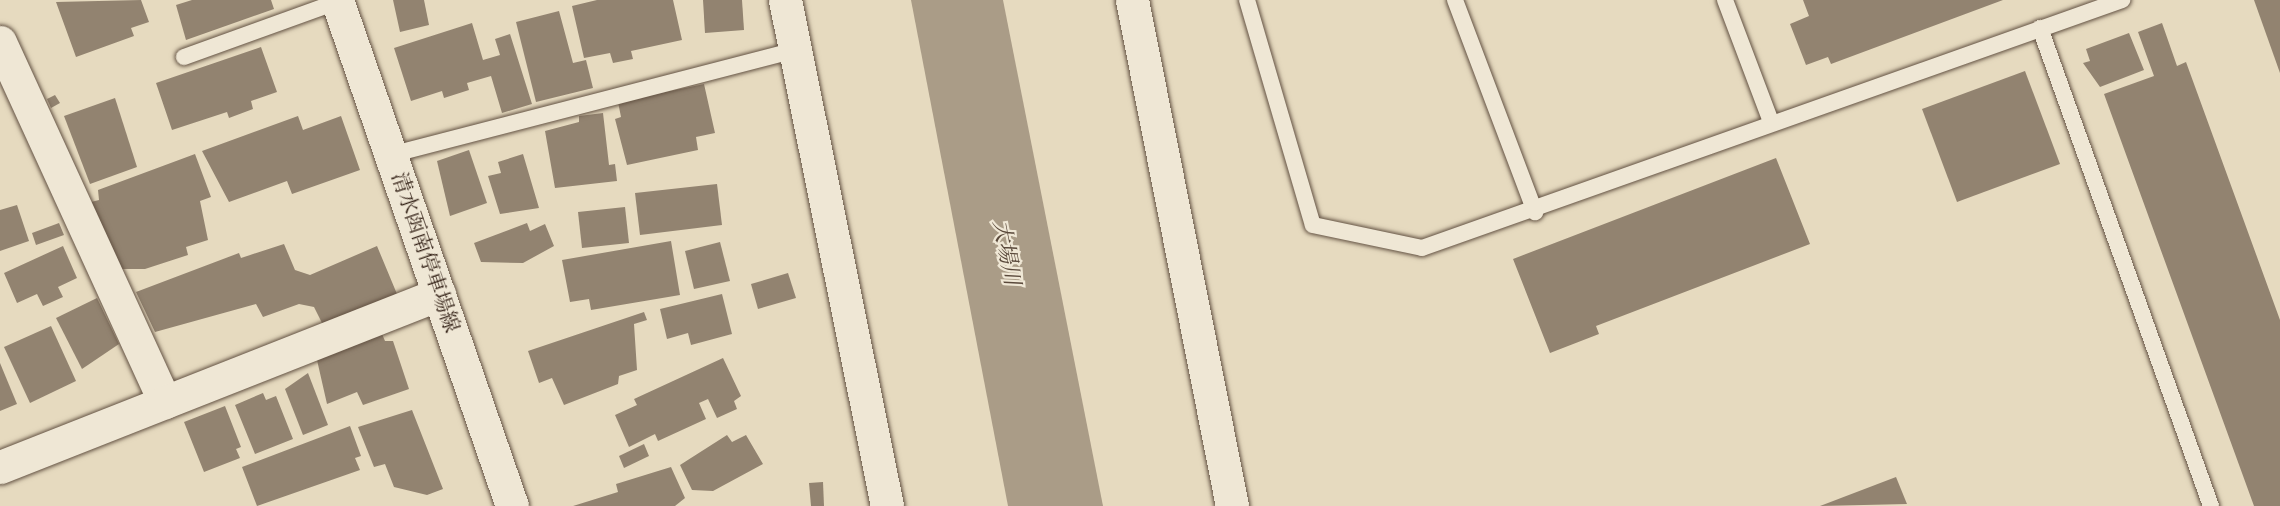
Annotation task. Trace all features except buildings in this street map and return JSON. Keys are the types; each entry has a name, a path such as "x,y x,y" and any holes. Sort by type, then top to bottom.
{"street":[{"path":"785,0 887,506"},
{"path":"1132,0 1232,506"},
{"name":"清水函南停車場線","path":"337,1 512,506"},
{"path":"0,42 165,402"},
{"path":"0,467 439,294"}],"lane":[{"path":"1247,0 1313,225 1422,248 1535,212 1771,122 2122,0"},
{"path":"1455,0 1535,212"},
{"path":"1725,0 1771,122"},
{"path":"184,57 337,1"},
{"path":"2040,28 2211,506"},
{"path":"390,155 795,50"}],"water":[{"name":"大場川","path":"911,0 1003,0 1103,506 1008,506"}]}
